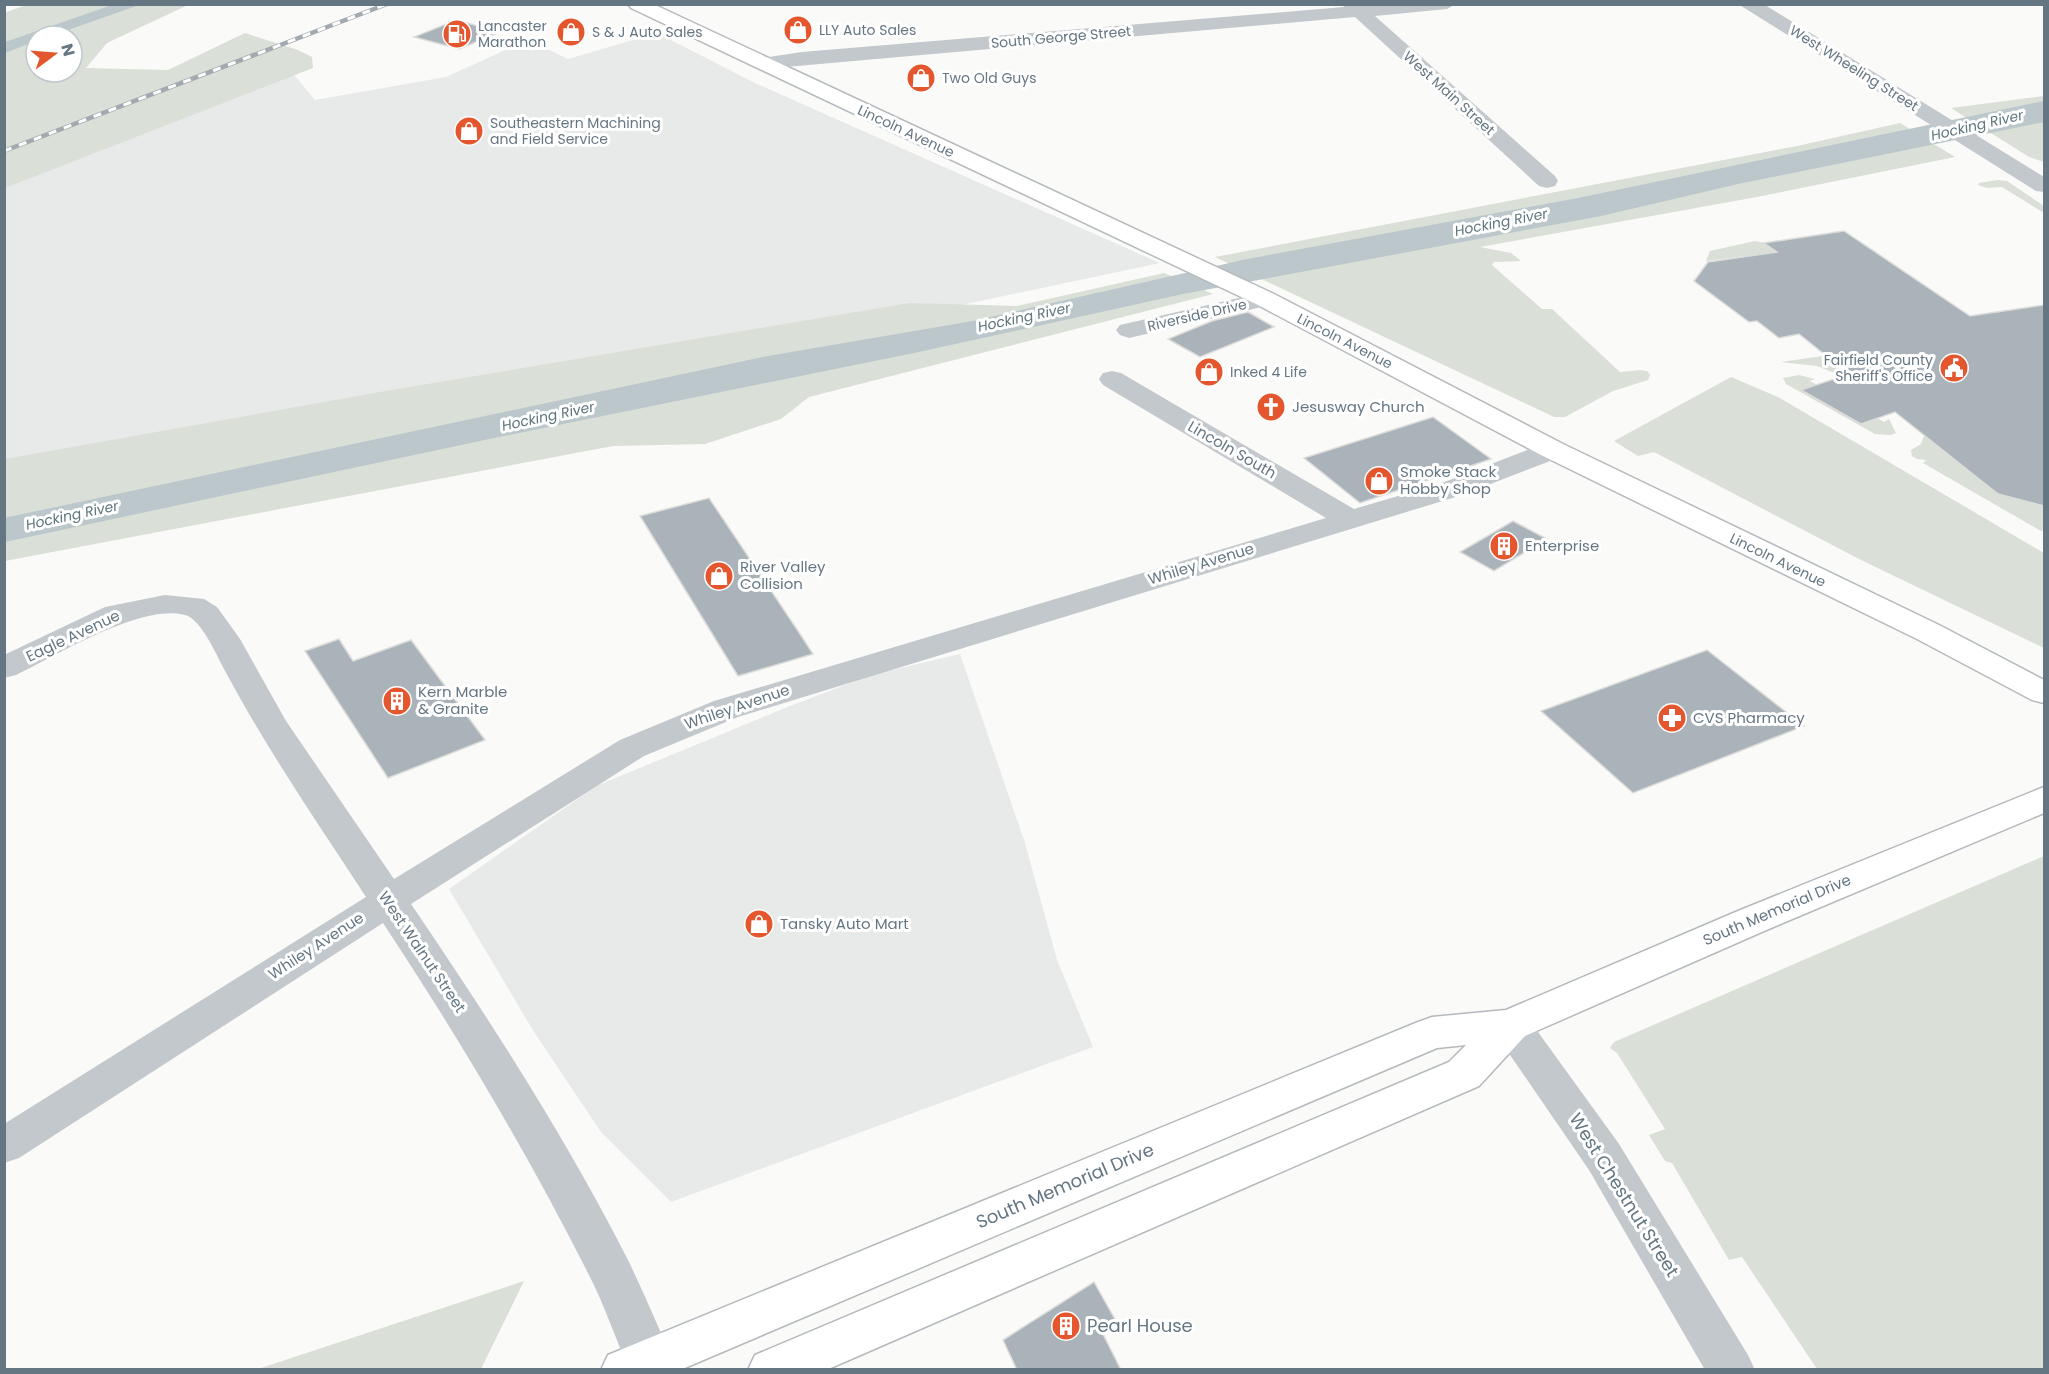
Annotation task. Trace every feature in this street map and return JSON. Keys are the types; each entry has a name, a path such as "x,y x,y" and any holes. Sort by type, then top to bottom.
{"main road":[{"name":"Lincoln Avenue","path":"637,4 1258,296 1553,450 1928,632 2044,693"},
{"name":"South Memorial Drive","path":"637,1365 1432,1034 1511,1025 1762,916 2044,799"},
{"name":"South Memorial Drive","path":"772,1370 1464,1074 1511,1025"}],"street":[{"name":"South George Street","path":"763,63 1355,8 1447,4"},
{"name":"West Wheeling Street","path":"1753,5 2044,186"},
{"name":"West Main Street","path":"1355,8 1547,181"},
{"name":"Riverside Drive","path":"1129,330 1258,296"},
{"name":"Lincoln South","path":"1112,380 1351,520"},
{"name":"Whiley Avenue","path":"4,1146 388,899 589,773 632,748 678,727 726,709 870,664 1452,489 1553,450"},
{"name":"West Walnut Street","path":"143,607 165,604 193,606 206,614 214,623 270,723 457,1003 532,1125 611,1274 637,1365"},
{"name":"Eagle Avenue","path":"4,668 90,625 116,614 143,607"},
{"name":"West Chestnut Street","path":"1511,1025 1604,1157 1731,1370"}],"shaded area":[{"path":"29,4 188,5 107,43 86,68 168,70 245,33 298,50 312,57 313,68 5,188 4,13"},
{"path":"657,33 755,83 1160,263 5,507 5,172 282,60 315,100 446,77 528,40 568,59"},
{"path":"2044,96 2044,162 2029,157 1951,108"},
{"path":"1900,123 1955,157 1757,197 1480,247 1511,253 1521,261 1494,262 1492,265 1542,309 1552,309 1620,372 1640,370 1647,371 1650,375 1648,380 1613,391 1565,417 1554,417 1215,257 1797,146"},
{"path":"1998,180 2007,181 2044,206 2044,213 2002,187 1987,188 1978,185"},
{"path":"1755,241 1764,243 1777,252 1706,261 1710,251"},
{"path":"1164,273 1213,294 809,397 781,419 705,444 613,446 5,561 5,459 380,392 910,303 1017,306"},
{"path":"1843,353 1846,372 1849,374 1842,376 1817,366 1781,362"},
{"path":"1799,375 1815,379 1810,381 1884,422 1889,419 1896,433 1875,434 1786,384 1783,378"},
{"path":"1731,377 1778,397 2044,553 2044,648 1861,560 1654,452 1638,456 1614,441"},
{"path":"1925,433 1935,444 1998,494 2044,506 2044,530 2041,531 1923,463 1926,460 1912,456 1911,450 1921,444"},
{"name":"Tansky Auto Mart","path":"960,654 1025,843 1057,960 1093,1047 671,1202 601,1132 534,1032 449,889 596,786 871,675"},
{"path":"2044,856 2044,1369 1817,1369 1742,1257 1729,1260 1672,1163 1665,1161 1649,1135 1665,1129 1617,1053 1610,1048 1614,1042"},
{"path":"524,1281 481,1369 258,1369"}],"water":[{"path":"112,5 139,5 84,24 57,24"},
{"path":"24,35 24,46 5,53 5,42"},
{"name":"Hocking River","path":"2044,101 2044,122 1738,184 1601,216 1183,294 914,353 494,438 5,542 4,518 768,356 973,321 1247,259 1578,198"}],"building":[{"name":"Lancaster Marathon","path":"456,20 500,32 459,49 414,37"},
{"name":"Fairfield County Sheriff's Office","path":"1844,231 1970,316 2044,305 2044,506 1998,494 1895,412 1861,424 1801,390 1849,374 1799,334 1779,338 1757,321 1749,322 1694,281 1708,262 1777,252 1764,243"},
{"path":"1248,312 1274,327 1200,357 1168,339 1212,321"},
{"name":"Smoke Stack Hobby Shop","path":"1433,417 1491,459 1360,503 1304,458"},
{"name":"River Valley Collision","path":"709,498 813,654 738,676 640,516"},
{"name":"Enterprise","path":"1513,521 1547,539 1494,571 1460,552"},
{"name":"Kern Marble & Granite","path":"339,639 353,661 411,640 485,740 388,778 305,651"},
{"name":"CVS Pharmacy","path":"1707,650 1804,726 1633,793 1541,711"},
{"name":"Pearl House","path":"1094,1282 1117,1323 1101,1330 1121,1370 1017,1370 1003,1340"}],"railway":[{"path":"4,151 387,4"}],"place":[{"name":"LLY Auto Sales","path":"798,30"},
{"name":"S & J Auto Sales","path":"571,32"},
{"name":"Lancaster Marathon","path":"457,34"},
{"name":"Two Old Guys","path":"921,78"},
{"name":"Southeastern Machining and Field Service","path":"469,131"},
{"name":"Fairfield County Sheriff's Office","path":"1954,368"},
{"name":"Inked 4 Life","path":"1209,372"},
{"name":"Jesusway Church","path":"1271,407"},
{"name":"Smoke Stack Hobby Shop","path":"1379,481"},
{"name":"Enterprise","path":"1504,546"},
{"name":"River Valley Collision","path":"719,576"},
{"name":"Kern Marble & Granite","path":"397,701"},
{"name":"CVS Pharmacy","path":"1672,718"},
{"name":"Tansky Auto Mart","path":"759,924"},
{"name":"Pearl House","path":"1066,1326"}]}
